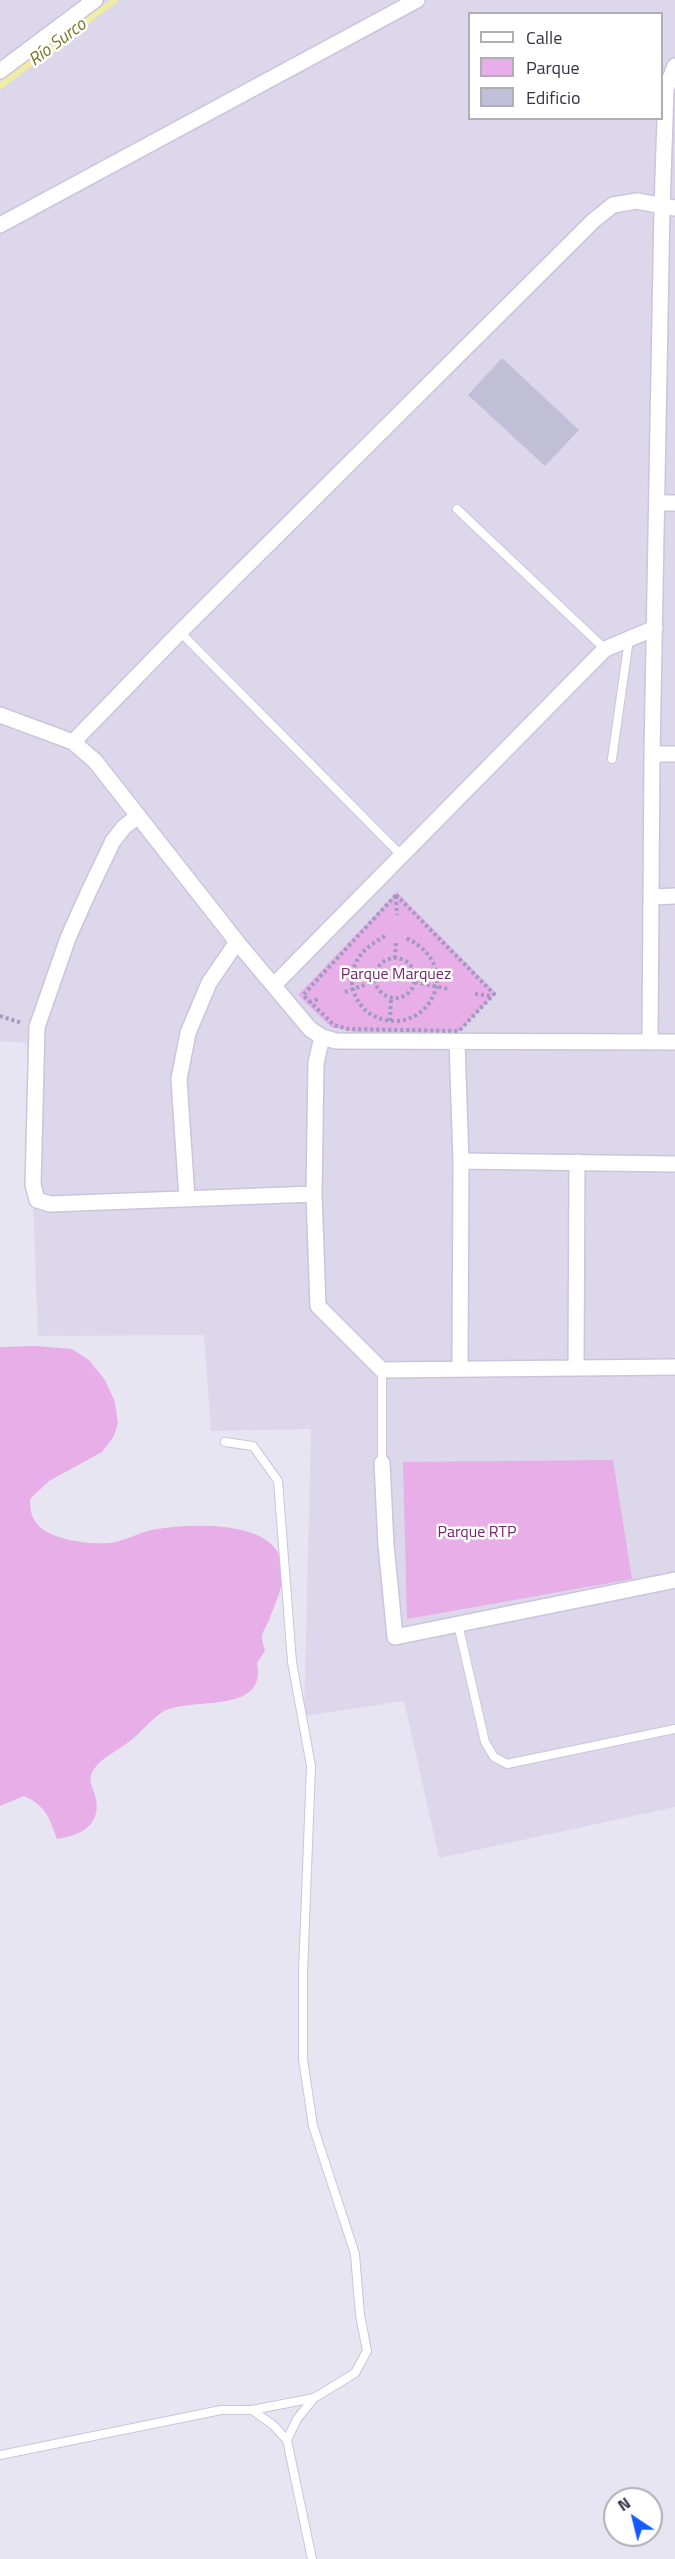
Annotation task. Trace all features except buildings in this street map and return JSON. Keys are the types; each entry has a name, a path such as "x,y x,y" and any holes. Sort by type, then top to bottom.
{"street":[{"path":"0,71 95,0"},
{"path":"0,225 417,0"},
{"path":"650,1042 652,753 658,503 668,354 669,207 666,89 675,66"},
{"path":"73,742 180,632 593,221 613,205 637,201 669,207"},
{"path":"658,503 675,503"},
{"path":"274,985 605,649 655,628"},
{"path":"1,720 73,742 95,761 237,942 310,1029 322,1037 336,1041 388,1035 457,1042 675,1042"},
{"path":"652,753 675,754"},
{"path":"137,817 124,827 113,841 89,891 68,938 37,1027 33,1185 37,1200 50,1204 314,1194"},
{"path":"651,897 675,897"},
{"path":"187,1198 179,1079 188,1033 209,983 237,942"},
{"path":"322,1037 316,1063 314,1194 318,1306 381,1370 460,1367 675,1367"},
{"path":"457,1042 461,1161 460,1367"},
{"path":"461,1161 675,1164"},
{"path":"576,1367 577,1162"},
{"path":"382,1463 386,1545 395,1637 675,1580"}],"lane":[{"path":"457,509 605,649"},
{"path":"180,632 402,856"},
{"path":"612,759 629,639"},
{"path":"381,1370 382,1463"},
{"path":"225,1442 253,1446 278,1481 292,1662 311,1766 303,1973 303,2059 313,2126 355,2254 360,2315 367,2351 355,2373 314,2398 297,2419 287,2440"},
{"path":"458,1624 485,1742 494,1757 507,1764 675,1729"},
{"path":"0,2455 221,2410 252,2410 314,2398"},
{"path":"252,2410 273,2425 287,2440 312,2559"}],"path":[{"path":"396,896 397,915"},
{"path":"396,896 494,994 459,1031 388,1035 348,1029 334,1025 303,995 396,896"},
{"path":"385,936 368,946 358,957 353,970 354,989 357,999 366,1010 378,1018 390,1021 405,1020 418,1014 428,1005 436,986 435,966 429,954 420,945 406,938"},
{"path":"395,958 396,942"},
{"path":"395,958 409,963 416,974 410,992 405,996 391,998 379,991 375,981 380,965 395,958"},
{"path":"345,992 375,981"},
{"path":"415,982 448,989"},
{"path":"475,994 491,996"},
{"path":"388,1035 391,998"},
{"path":"309,1002 318,999"},
{"path":"0,1016 37,1027"}],"shaded area":[{"path":"0,0 675,0 675,1807 439,1858 404,1701 304,1716 311,1429 211,1431 204,1335 38,1336 27,1043 0,1041"}],"green space":[{"name":"Parque Marquez","path":"397,892 496,993 459,1032 355,1032 331,1027 298,995"},
{"path":"35,1346 72,1349 89,1360 105,1380 115,1402 118,1423 114,1436 102,1452 49,1481 30,1499 31,1513 38,1525 53,1535 75,1541 98,1543 116,1542 147,1531 183,1526 240,1530 257,1535 270,1543 279,1555 283,1571 278,1596 262,1635 265,1651 257,1663 257,1680 250,1691 238,1698 173,1708 157,1716 134,1738 106,1757 94,1769 91,1780 97,1808 92,1823 80,1832 57,1839 46,1813 31,1800 24,1796 0,1806 0,1347"},
{"name":"Parque RTP","path":"613,1460 632,1579 407,1619 403,1462"}],"waterway":[{"name":"Río Surco","path":"0,86 115,0"}]}
